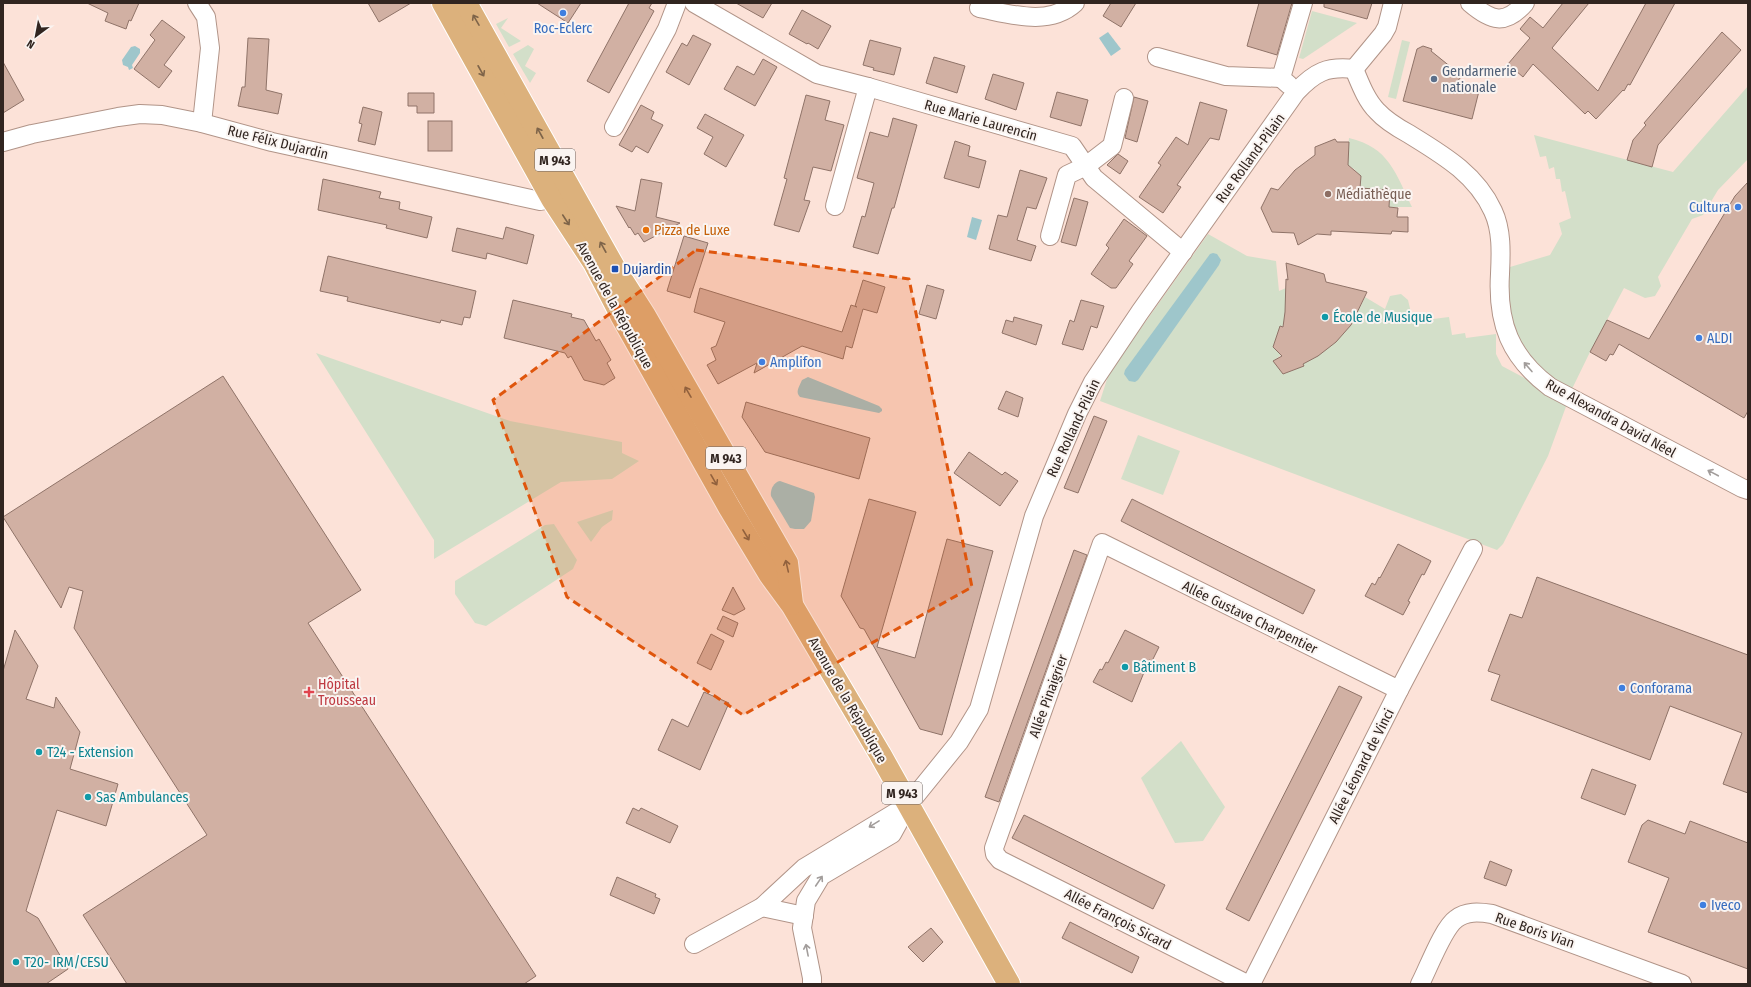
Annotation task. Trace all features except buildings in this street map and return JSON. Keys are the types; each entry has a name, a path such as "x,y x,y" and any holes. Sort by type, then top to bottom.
{"main road":[{"name":"Avenue de la République","path":"443,3 552,199 594,263 620,315 733,514 770,575 792,605 908,805 1009,984"},
{"name":"Avenue de la République","path":"466,3 615,269 645,316 787,563 792,605"}],"street":[{"path":"197,3 206,16 210,48 202,123"},
{"path":"614,127 668,29 677,3"},
{"name":"Rue Marie Laurencin","path":"694,3 817,74 868,87 1072,146 1094,178 1183,252"},
{"path":"979,8 1030,17 1046,17 1069,9 1075,3"},
{"path":"1281,78 1303,3"},
{"path":"1470,3 1482,14 1496,19 1510,16 1526,3"},
{"path":"1354,69 1383,34 1391,11"},
{"path":"1157,58 1226,76 1281,78 1300,87"},
{"name":"Rue Rolland-Pilain","path":"908,805 959,742 979,709 1034,516 1077,414 1093,382 1108,357 1300,87 1319,72 1339,68 1354,69"},
{"name":"Rue Alexandra David Néel","path":"1354,69 1364,92 1376,111 1393,125 1455,164 1474,181 1488,202 1497,221 1501,242 1500,305 1507,336 1519,357 1536,376 1550,387 1748,490"},
{"path":"835,206 868,87"},
{"path":"1050,236 1067,175 1086,166 1112,146 1124,98"},
{"name":"Rue Félix Dujardin","path":"3,142 83,123 140,114 162,115 202,123 272,142 540,201 552,199"},
{"name":"Allée Gustave Charpentier","path":"1102,543 1399,690"},
{"name":"Allée Pinaigrier","path":"994,848 1102,543"},
{"name":"Allée Léonard de Vinci","path":"1251,984 1399,690 1473,549"},
{"path":"694,944 762,907 804,868 908,805"},
{"path":"812,984 802,928 806,901 821,876 892,834 908,805"},
{"name":"Allée François Sicard","path":"994,848 995,854 1000,860 1247,984"},
{"path":"762,907 804,916"},
{"name":"Rue Boris Vian","path":"1420,984 1445,933 1455,920 1471,913 1480,912 1499,917 1682,984"}],"highlighted area":[{"path":"696,250 909,279 972,587 743,715 567,597 493,400"}],"green space":[{"path":"1312,11 1357,23 1303,59 1299,58"},
{"path":"508,18 501,28 521,41 509,47 496,24"},
{"path":"1402,40 1410,42 1396,99 1388,97"},
{"path":"528,45 534,49 525,66 536,73 530,83 513,54"},
{"path":"1748,86 1748,159 1718,190 1703,215 1692,219 1658,277 1661,286 1655,296 1645,298 1624,288 1570,393 1536,368 1511,330 1505,275 1510,267 1550,255 1562,234 1559,223 1571,218 1565,191 1562,192 1560,179 1556,179 1554,167 1549,169 1546,156 1540,157 1534,135 1673,172"},
{"path":"1349,138 1363,142 1382,155 1396,173 1412,207 1389,207 1352,188 1361,177 1354,169 1347,165"},
{"path":"1208,234 1247,256 1276,261 1279,291 1286,288 1298,310 1284,323 1273,347 1281,355 1274,361 1283,374 1303,366 1302,364 1319,355 1334,342 1351,322 1365,297 1385,309 1390,296 1401,294 1408,300 1412,317 1423,315 1425,320 1449,317 1452,335 1465,333 1466,338 1496,334 1496,354 1502,366 1568,401 1548,456 1503,544 1497,550 1100,401 1109,373"},
{"path":"316,353 510,421 622,442 622,453 639,461 612,479 561,482 434,559 434,540"},
{"path":"1138,435 1180,451 1163,495 1121,479"},
{"path":"613,510 612,520 602,527 591,542 577,522"},
{"path":"554,524 577,560 573,569 486,626 475,623 455,594 455,581 545,525"},
{"path":"1181,741 1225,807 1203,841 1175,843 1141,778"}],"water":[{"path":"1108,32 1121,49 1111,56 1099,38"},
{"path":"135,46 140,49 140,53 132,65 133,68 129,70 128,67 123,65 122,60 131,47"},
{"path":"972,217 982,220 976,240 967,237"},
{"path":"1210,254 1217,254 1221,260 1219,265 1138,380 1135,382 1129,381 1124,374 1125,370"},
{"path":"808,377 879,406 882,411 879,413 800,397 798,393 799,387 802,380"},
{"path":"780,481 814,493 815,497 811,521 804,529 790,528 771,496 772,487"}],"place":[{"name":"Roc-Eclerc","path":"563,13"},
{"name":"Gendarmerie nationale","path":"1434,79"},
{"name":"Médiathèque","path":"1328,194"},
{"name":"Cultura","path":"1738,207"},
{"name":"Pizza de Luxe","path":"646,230"},
{"name":"Dujardin","path":"615,269"},
{"name":"École de Musique","path":"1325,317"},
{"name":"ALDI","path":"1699,338"},
{"name":"Amplifon","path":"762,362"},
{"name":"Bâtiment B","path":"1125,667"},
{"name":"Conforama","path":"1622,688"},
{"name":"Hôpital Trousseau","path":"309,692"},
{"name":"T24 - Extension","path":"39,752"},
{"name":"Sas Ambulances","path":"88,797"},
{"name":"Iveco","path":"1703,905"},
{"name":"T20- IRM/CESU","path":"16,962"}]}
